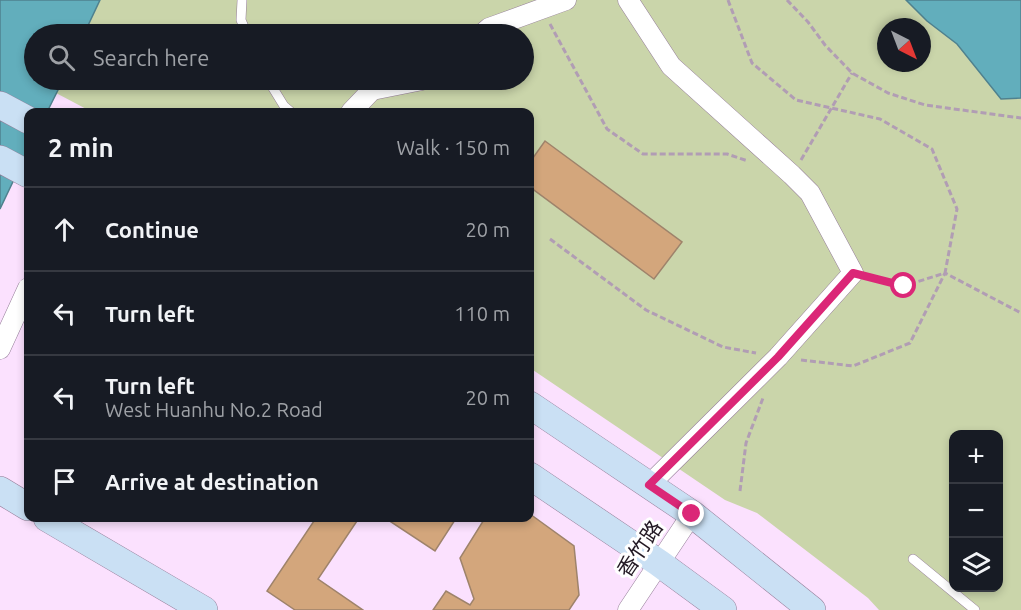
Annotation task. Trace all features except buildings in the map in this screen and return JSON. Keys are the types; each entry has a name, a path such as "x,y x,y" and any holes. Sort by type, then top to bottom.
{"main road":[{"path":"0,105 24,118"},
{"path":"0,159 24,172"},
{"path":"534,408 692,514 812,610"},
{"path":"534,479 723,610"},
{"path":"0,490 24,505"},
{"path":"54,522 204,610"}],"street":[{"path":"500,24 566,0"},
{"path":"628,0 671,66 810,193 853,273 778,357 649,485"},
{"path":"355,108 372,90"},
{"path":"0,349 24,297"},
{"name":"香竹路","path":"628,610 692,514"}],"lane":[{"path":"242,0 243,24"},
{"path":"274,90 286,108"},
{"path":"913,559 975,610"}],"path":[{"path":"550,239 646,310 723,348 853,366 910,343 945,273 957,209 932,149 880,119 795,100 752,63 728,0"},
{"path":"787,0 852,73 888,93 925,105 1021,118"},
{"path":"542,9 606,129 643,154 727,154 748,161"},
{"path":"792,175 852,73"},
{"path":"853,273 904,286 945,273 1021,313"},
{"path":"740,491 746,443 766,390"}],"green space":[{"path":"100,0 906,0 924,18 877,18 877,72 931,72 931,24 957,44 1001,99 1021,98 1021,610 879,610 868,598 757,513 725,500 534,371 534,108 84,108 56,93 58,90 534,90 534,24 89,24"}],"water":[{"path":"0,0 100,0 89,24 24,24 24,90 58,90 49,108 24,108 24,158 0,209"},
{"path":"906,0 1021,0 1021,98 1001,99 957,44 931,24 931,18 924,18"}],"route":[{"path":"692,514 649,485 778,357 853,273 904,286"}]}
